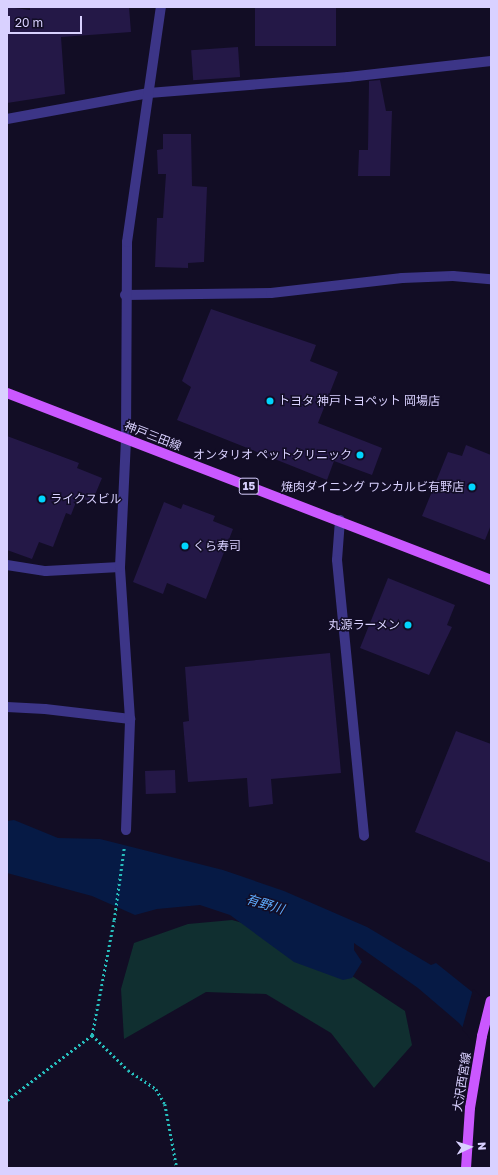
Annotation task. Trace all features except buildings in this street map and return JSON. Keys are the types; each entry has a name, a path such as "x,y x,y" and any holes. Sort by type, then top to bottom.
{"main road":[{"name":"神戸三田線","path":"7,393 126,440 340,520 491,580"},
{"name":"大沢西宮線","path":"466,1168 470,1108 482,1036 491,1001"}],"street":[{"path":"126,830 130,719 120,567 126,440 125,295 127,242 161,7"},
{"path":"7,119 149,93 348,77 491,61"},
{"path":"125,295 271,293 402,278 453,276 491,279"},
{"path":"340,520 337,560 364,836"},
{"path":"7,565 46,571 120,567"},
{"path":"7,707 45,709 130,719"}],"path":[{"path":"7,1100 92,1035 114,920 126,830"},
{"path":"92,1035 128,1070 156,1089 165,1104 177,1168"}],"green space":[{"path":"232,920 293,937 405,1011 412,1045 374,1088 331,1033 266,994 206,992 124,1039 121,989 134,943 188,924"}],"water":[{"name":"有野川","path":"14,820 58,838 100,839 223,870 284,891 367,927 431,965 436,963 491,1007 491,1061 459,1023 418,988 354,943 354,950 362,962 352,978 343,980 294,962 230,915 200,905 157,909 135,915 92,896 7,873 7,821"}],"pier":[{"path":"473,989 491,1005 491,1063 462,1029"}],"place":[{"name":"トヨタ 神戸トヨペット 岡場店","path":"270,401"},
{"name":"オンタリオ ペットクリニック","path":"360,455"},
{"name":"焼肉ダイニング ワンカルビ有野店","path":"472,487"},
{"name":"ライクスビル","path":"42,499"},
{"name":"くら寿司","path":"185,546"},
{"name":"丸源ラーメン","path":"408,625"}]}
